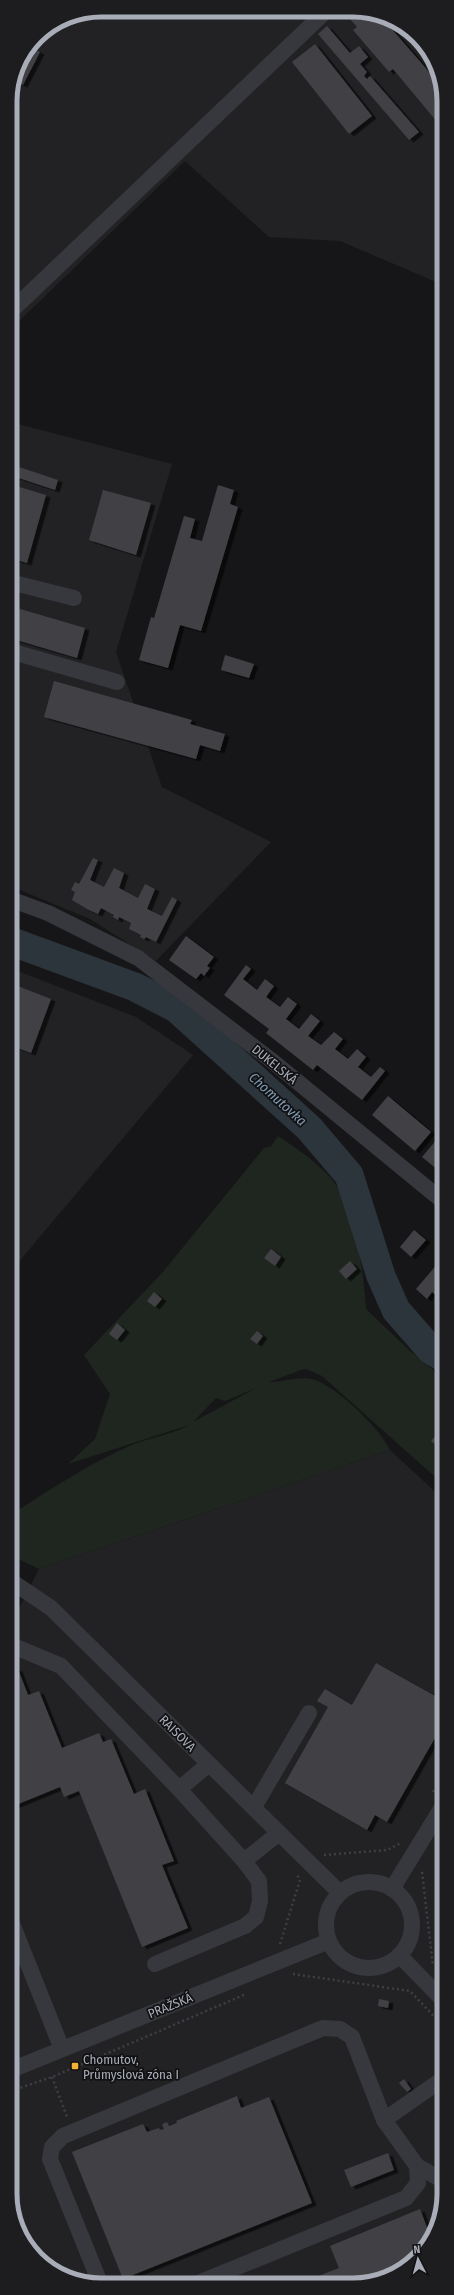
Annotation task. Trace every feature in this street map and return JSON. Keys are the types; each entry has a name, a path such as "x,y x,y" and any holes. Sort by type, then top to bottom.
{"street":[{"path":"17,305 321,17"},
{"path":"17,584 74,598"},
{"path":"17,653 116,682"},
{"name":"DUKELSKÁ","path":"17,902 48,914 138,958 271,1060 437,1196"},
{"name":"RAISOVA","path":"17,1585 51,1608 340,1893"},
{"path":"17,1648 61,1666 180,1789 244,1861 259,1881 260,1901 256,1917 245,1926 155,1964"},
{"path":"254,1807 308,1713"},
{"path":"180,1789 210,1764"},
{"path":"392,1889 437,1801"},
{"path":"244,1861 279,1833"},
{"path":"365,1882 379,1883 392,1889 401,1897 408,1908 412,1920 411,1933 407,1945 399,1955 381,1966 360,1967 347,1962 336,1953 329,1940 326,1928 327,1915 332,1903 340,1893 352,1886 365,1882"},
{"path":"17,1936 62,2049"},
{"name":"PRAŽSKÁ","path":"17,2068 329,1940"},
{"path":"399,1955 437,1994"},
{"path":"98,2278 50,2159 52,2147 63,2136 324,2028 340,2029 352,2037 384,2120 417,2166 437,2177"},
{"path":"384,2120 437,2083"},
{"path":"211,2278 406,2198 418,2183 417,2166"}],"path":[{"path":"319,1853 324,1855 387,1850 404,1840"},
{"path":"424,1865 421,1880 434,1974"},
{"path":"287,1976 294,1974 410,1991 437,2020"},
{"path":"17,2089 52,2077 253,1990"},
{"path":"52,2077 73,2132"}],"shaded area":[{"path":"96,17 358,17 380,21 404,34 423,54 431,69 436,90 437,282 340,241 269,237 185,161 17,323 17,96 20,79 23,69 31,54 54,31 74,21"},
{"path":"17,424 172,464 116,652 162,787 271,842 156,961 90,919 17,889"},
{"path":"17,971 136,1017 193,1055 17,1264"},
{"path":"278,1136 311,1159 329,1176 338,1188 352,1221 360,1257 366,1309 408,1349 437,1373 437,1479 322,1376 306,1369 269,1382 308,1378 322,1383 356,1408 377,1430 390,1450 39,1569 17,1558 17,1511 73,1475 118,1451 134,1444 169,1434 189,1425 68,1464 95,1439 110,1394 84,1355 162,1273 264,1148 271,1146","holes":["256,1388 193,1422 216,1398 225,1401"]},
{"path":"390,1450 437,1494 437,2199 433,2221 424,2239 398,2239 398,2265 380,2274 353,2278 101,2278 74,2274 54,2264 34,2245 28,2236 21,2221 17,2194 17,1613 39,1569"}],"building":[{"path":"352,17 358,17 380,21 388,25 433,77 437,101 437,122 393,69 389,72 353,30 357,27 350,19"},
{"path":"327,26 350,53 359,46 368,57 360,64 367,72 364,76 367,79 370,76 419,132 409,140 318,34"},
{"path":"315,44 372,116 349,134 292,62"},
{"path":"35,49 40,52 23,85 19,83 23,69"},
{"path":"17,466 58,480 55,490 17,477"},
{"path":"218,485 234,490 230,504 238,507 201,631 180,625 168,668 139,660 151,617 154,618 184,516 195,519 190,538 202,541"},
{"path":"17,486 46,495 27,563 17,560"},
{"path":"103,490 151,503 136,555 89,540"},
{"path":"17,608 85,628 77,658 17,640"},
{"path":"225,655 254,664 249,678 221,670"},
{"path":"54,681 192,720 190,724 225,734 220,751 200,745 196,759 44,717"},
{"path":"93,858 98,860 90,880 104,887 114,868 124,873 119,888 138,898 145,884 155,889 147,909 162,916 172,897 177,900 156,942 146,937 144,939 140,937 141,935 129,929 131,923 119,917 118,920 113,917 114,915 101,908 98,914 72,900 75,892 71,890 75,882 79,884"},
{"path":"186,936 214,957 207,966 210,968 204,976 201,973 196,979 169,960"},
{"path":"246,965 251,969 243,979 257,990 265,979 274,986 266,997 280,1007 288,997 297,1004 286,1019 299,1029 311,1014 320,1021 308,1036 321,1045 334,1032 343,1039 335,1049 348,1059 357,1049 366,1057 358,1067 371,1077 380,1067 385,1071 362,1100 317,1065 313,1070 266,1033 269,1029 224,995"},
{"path":"17,986 51,999 31,1053 17,1048"},
{"path":"388,1096 431,1132 415,1151 372,1115"},
{"path":"437,1139 437,1169 422,1157"},
{"path":"414,1230 426,1240 411,1257 400,1247"},
{"path":"271,1249 281,1257 275,1266 264,1258"},
{"path":"350,1261 357,1269 346,1279 339,1271"},
{"path":"437,1264 437,1296 432,1292 427,1299 416,1289"},
{"path":"154,1292 162,1299 155,1307 147,1301"},
{"path":"117,1323 125,1330 117,1340 109,1334"},
{"path":"257,1331 263,1336 257,1344 250,1339"},
{"path":"437,1434 437,1446 431,1441"},
{"path":"376,1663 437,1697 437,1734 387,1822 375,1815 367,1830 285,1783 328,1707 317,1701 325,1689 352,1705"},
{"path":"17,1669 28,1695 39,1691 62,1748 99,1733 103,1742 111,1739 134,1794 145,1789 174,1861 162,1865 188,1928 142,1947 79,1791 64,1797 60,1787 17,1805"},
{"path":"379,1999 389,2001 388,2008 378,2006"},
{"path":"404,2079 411,2089 407,2092 399,2083"},
{"path":"237,2096 241,2108 269,2097 312,2203 123,2278 72,2152 143,2124 147,2132 159,2128 160,2130 164,2129 162,2124 167,2122 169,2126 177,2123 176,2121"},
{"path":"388,2153 394,2170 351,2187 344,2170"},
{"path":"420,2209 428,2231 424,2239 398,2239 398,2265 380,2274 364,2277 313,2278 339,2268 330,2246"}],"waterway":[{"name":"Chomutovka","path":"17,944 135,987 176,1008 309,1128 349,1175 381,1276 396,1310 430,1349 437,1354"}],"place":[{"name":"Chomutov, Průmyslová zóna I","path":"75,2066"}]}
